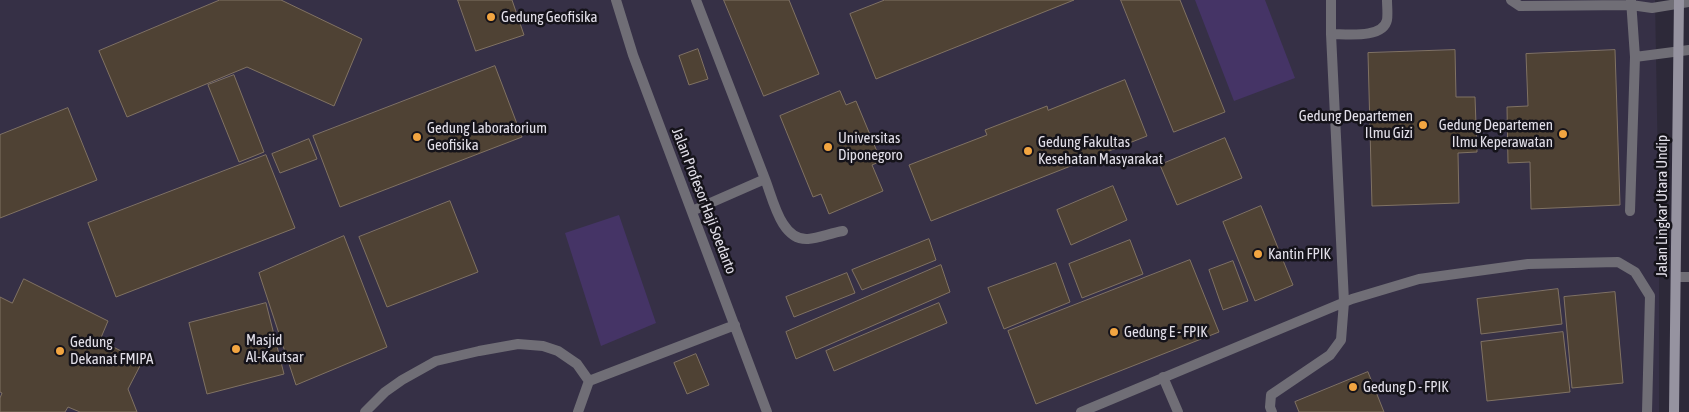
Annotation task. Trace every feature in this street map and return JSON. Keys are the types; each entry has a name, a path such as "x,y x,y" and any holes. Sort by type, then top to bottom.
{"street":[{"name":"Jalan Profesor Haji Soedarto","path":"616,0 633,55 767,412"},
{"path":"696,0 782,224 791,236 806,239 843,231"},
{"path":"1272,412 1270,407 1271,395 1307,370 1318,365 1330,355 1341,340 1344,302 1331,0"},
{"path":"1331,34 1375,33 1382,29 1387,21 1387,0"},
{"path":"1511,0 1520,6 1631,2 1652,8 1682,2"},
{"path":"1630,211 1635,57 1631,2"},
{"name":"Jalan Lingkar Utara Undip","path":"1674,412 1676,277 1684,51 1682,2"},
{"path":"1635,57 1684,51"},
{"path":"692,211 765,179"},
{"path":"1081,412 1344,302 1419,279 1528,264 1618,262 1635,272 1650,296 1647,412"},
{"path":"1676,277 1689,277"},
{"path":"578,412 589,381 735,325"},
{"path":"366,411 385,392 436,361 518,344 543,346 558,351 577,364 589,381"},
{"path":"1163,377 1178,412"}],"shaded area":[{"name":"Universitas Diponegoro","path":"0,0 1655,0 1659,230 1659,412 0,412"},
{"path":"1195,0 1265,0 1295,78 1234,101"},
{"path":"619,215 656,323 601,346 565,233"}],"building":[{"path":"220,0 281,0 362,39 334,106 247,67 127,117 99,51"},
{"name":"Gedung Geofisika","path":"458,0 512,0 524,35 476,51"},
{"path":"724,0 789,0 819,74 764,96"},
{"path":"885,0 1074,0 876,79 850,14"},
{"path":"1121,0 1180,0 1225,112 1174,132"},
{"path":"698,49 708,79 689,85 679,56"},
{"name":"Gedung Departemen Ilmu Gizi","path":"1455,50 1456,97 1475,97 1477,152 1458,153 1459,203 1372,206 1368,53"},
{"name":"Gedung Departemen Ilmu Keperawatan","path":"1615,50 1620,205 1531,209 1530,162 1508,163 1507,107 1528,106 1526,54"},
{"name":"Gedung Laboratorium Geofisika","path":"495,66 522,137 340,207 313,136"},
{"path":"234,75 264,152 239,162 208,85"},
{"name":"Gedung Fakultas Kesehatan Masyarakat","path":"1125,80 1147,136 931,221 909,165 987,135 985,130 1047,106 1048,110"},
{"path":"840,91 846,105 856,101 881,161 872,165 883,191 829,214 821,194 813,197 780,116"},
{"path":"68,108 97,180 0,218 0,135"},
{"path":"1225,138 1242,178 1177,205 1160,165"},
{"path":"309,139 317,159 280,173 272,154"},
{"path":"266,155 295,228 116,297 88,223"},
{"path":"1113,186 1127,220 1071,245 1057,210"},
{"path":"450,201 478,272 387,307 359,237"},
{"name":"Kantin FPIK","path":"1261,206 1293,285 1255,301 1223,222"},
{"path":"344,236 387,347 296,385 259,273"},
{"path":"929,239 936,260 862,290 852,270"},
{"path":"1130,240 1143,274 1082,298 1069,264"},
{"name":"Gedung E - FPIK","path":"1190,260 1219,332 1036,404 1008,331"},
{"path":"1233,261 1248,301 1223,310 1209,270"},
{"path":"1056,263 1070,302 1004,329 988,288"},
{"path":"941,265 950,292 796,359 786,332"},
{"path":"847,273 855,293 794,317 786,297"},
{"name":"Gedung Dekanat FMIPA","path":"24,279 108,321 100,340 142,362 128,389 137,412 80,412 68,407 65,412 0,412 2,393 0,392 0,297 12,303"},
{"path":"1558,289 1562,324 1481,334 1477,299"},
{"path":"1615,292 1623,383 1572,388 1564,297"},
{"name":"Masjid Al-Kautsar","path":"266,303 284,374 207,394 189,323"},
{"path":"939,303 947,323 834,371 826,351"},
{"path":"1563,332 1570,392 1487,401 1481,342"},
{"path":"696,354 709,385 687,394 674,363"},
{"name":"Gedung D - FPIK","path":"1368,372 1384,412 1299,412 1295,402"}],"place":[{"name":"Gedung Geofisika","path":"491,17"},
{"name":"Gedung Departemen Ilmu Gizi","path":"1423,125"},
{"name":"Gedung Departemen Ilmu Keperawatan","path":"1563,134"},
{"name":"Gedung Laboratorium Geofisika","path":"417,137"},
{"name":"Universitas Diponegoro","path":"828,147"},
{"name":"Gedung Fakultas Kesehatan Masyarakat","path":"1028,151"},
{"name":"Kantin FPIK","path":"1258,254"},
{"name":"Gedung E - FPIK","path":"1114,332"},
{"name":"Masjid Al-Kautsar","path":"236,349"},
{"name":"Gedung Dekanat FMIPA","path":"60,351"},
{"name":"Gedung D - FPIK","path":"1353,387"}]}
